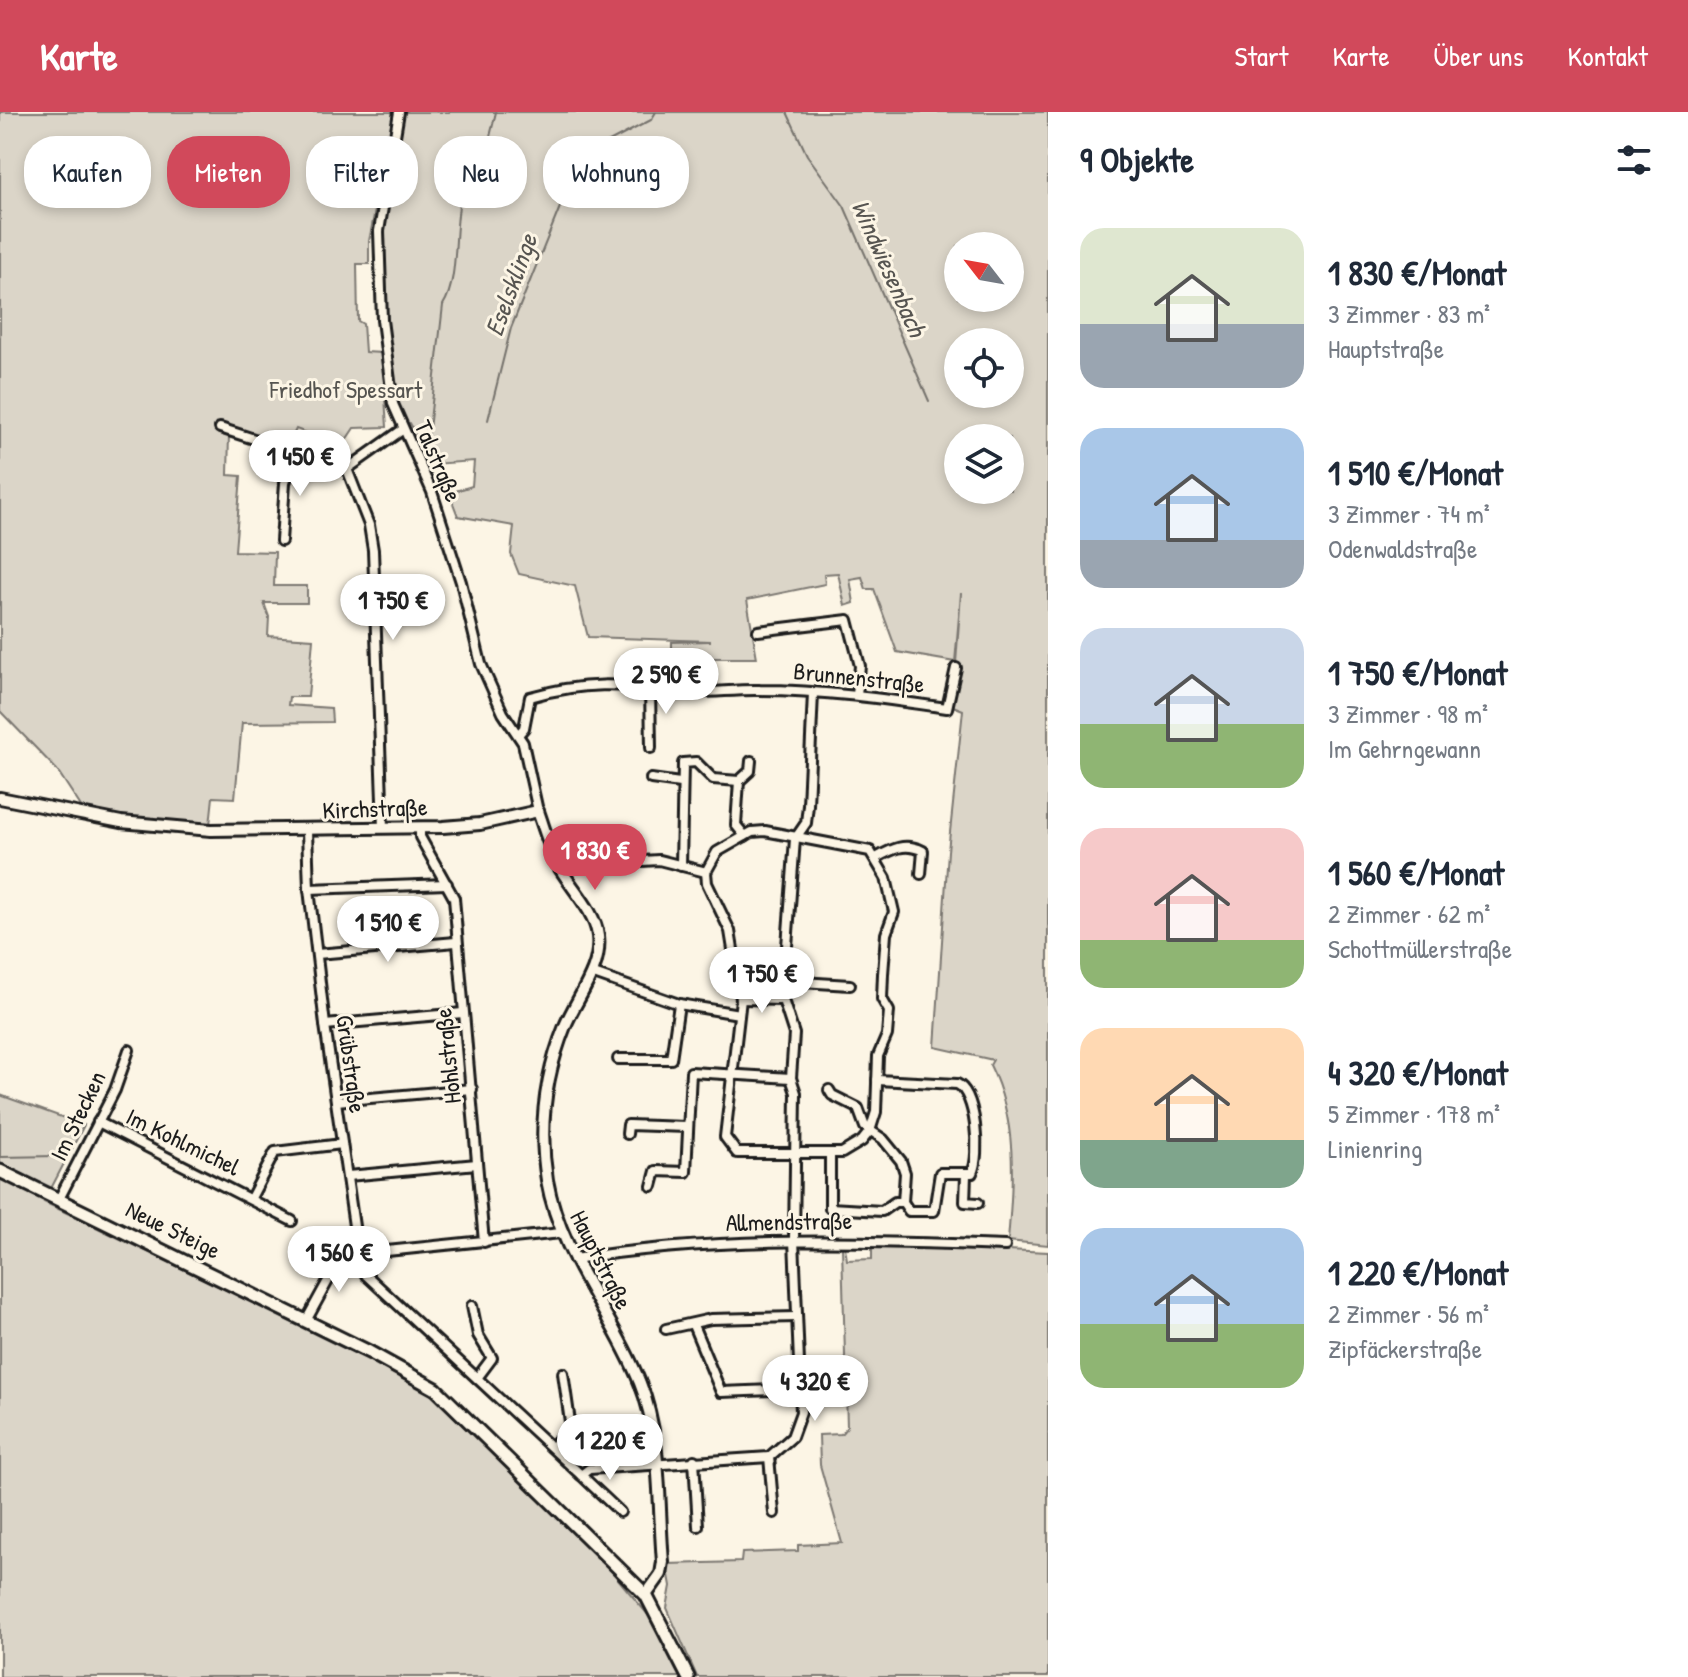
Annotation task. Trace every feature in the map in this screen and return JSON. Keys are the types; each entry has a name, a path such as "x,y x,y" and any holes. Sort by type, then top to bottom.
{"main road":[{"name":"Neue Steige","path":"0,1171 306,1321 436,1389 646,1595 688,1677"}],"street":[{"name":"Talstraße","path":"399,112 379,231 379,267 393,404 440,513 481,664 503,713 525,749 538,811"},
{"path":"220,428 347,469 369,525 373,550 383,828"},
{"path":"347,469 402,430"},
{"path":"281,541 285,483 296,451"},
{"path":"758,631 848,620 860,666 857,695"},
{"name":"Brunnenstraße","path":"518,735 524,728 530,697 583,686 650,685 674,691 857,695 947,708 956,668"},
{"path":"650,685 651,748"},
{"path":"581,1475 589,1469 655,1462 769,1457 792,1437 798,1426 801,1389 794,1239 796,1093 791,1078 794,1034 783,1000 795,839 806,823 813,693"},
{"path":"681,866 681,767 686,761 696,762 713,779 739,781"},
{"path":"745,836 736,825 739,781 750,771 751,761"},
{"path":"651,779 680,783"},
{"name":"Kirchstraße","path":"0,798 121,822 211,830 307,831 480,824 538,811"},
{"name":"Hauptstraße","path":"538,811 558,864 598,933 599,951 555,1056 542,1117 546,1177 561,1233 640,1384 649,1412 663,1562 661,1574 646,1595"},
{"name":"Hohlstraße","path":"420,827 420,837 454,898 484,1242"},
{"name":"Grübstraße","path":"307,831 309,889 325,1025 358,1254"},
{"path":"765,831 795,839 861,847 876,858 891,891 894,912 886,934 882,999 889,1011 878,1056 876,1112 870,1131 853,1148 830,1154 737,1153 728,1146 725,1137 726,1107 741,999 730,931 707,883 706,872 717,852 745,836 765,831"},
{"path":"876,858 894,848 915,847 923,851 921,874"},
{"path":"625,862 645,859 706,872"},
{"path":"309,889 447,884"},
{"path":"317,954 456,942"},
{"path":"591,973 679,1004 739,1014"},
{"path":"785,981 850,985"},
{"path":"741,999 783,1000"},
{"path":"618,1059 671,1059 679,1004"},
{"path":"325,1025 463,1013"},
{"name":"Im Stecken","path":"59,1199 98,1122 129,1050"},
{"path":"652,1186 656,1171 686,1172 691,1072 791,1078"},
{"path":"829,1090 832,1095 858,1108 870,1131 891,1146 901,1161 905,1173 903,1202 909,1211 934,1211 940,1173 966,1174 975,1167 977,1137 966,1088 957,1084 877,1080"},
{"path":"336,1101 472,1089"},
{"name":"Im Kohlmichel","path":"98,1122 292,1221"},
{"path":"627,1134 628,1125 687,1127"},
{"name":"Im Kohlmichel","path":"251,1198 275,1152 342,1144"},
{"path":"830,1154 830,1208 882,1211 895,1202 903,1202"},
{"path":"348,1176 477,1164"},
{"path":"966,1174 965,1202 978,1203"},
{"path":"306,1321 329,1279 358,1254 561,1233"},
{"name":"Allmendstraße","path":"574,1259 682,1244 794,1239 1005,1246"},
{"path":"358,1254 375,1286 620,1512"},
{"path":"472,1306 478,1335 492,1358 477,1378"},
{"path":"666,1329 711,1319 796,1317"},
{"path":"693,1325 721,1392 801,1389"},
{"path":"552,1447 568,1429 570,1422 563,1373"},
{"path":"769,1457 774,1513"},
{"path":"694,1460 698,1526"}],"green space":[{"name":"Friedhof Spessart","path":"0,112 394,112 389,136 306,136 306,208 375,208 369,241 369,264 357,264 358,321 363,324 365,352 382,353 387,427 354,428 342,446 296,429 289,444 216,424 216,430 229,434 228,475 241,476 235,551 275,552 274,586 307,586 307,603 264,603 269,617 268,636 313,639 308,697 289,697 288,705 331,708 332,722 242,723 235,798 213,797 210,825 86,814 57,770 0,711"},
{"path":"398,112 1048,112 1048,1245 1008,1241 1011,1151 1005,1108 990,1065 993,1060 935,1047 948,851 963,710 953,706 961,593 955,662 897,652 874,589 866,589 862,577 850,579 854,603 845,606 838,573 824,574 825,584 747,600 757,658 672,658 672,642 711,641 588,637 575,586 519,574 511,554 514,526 458,516 449,493 472,486 474,461 432,464 410,423 404,424 396,404 384,287 383,237 386,208 418,208 418,136 395,136"},
{"path":"0,1095 84,1125 44,1202 419,1383 603,1561 665,1635 685,1677 0,1677"},
{"path":"872,1243 1048,1252 1048,1677 697,1677 667,1608 671,1586 667,1564 741,1562 742,1553 798,1551 798,1545 842,1543 820,1465 819,1435 841,1434 847,1427 842,1247 845,1247 847,1260 872,1259"}],"waterway":[{"path":"427,447 443,305 454,269 459,202 464,182 473,165 486,153 496,112"},
{"name":"Eselsklinge","path":"488,420 511,328 560,207 596,149 651,120 656,112"},
{"name":"Windwiesenbach","path":"787,112 807,155 844,206 929,401"},
{"path":"0,1157 57,1156"}]}
